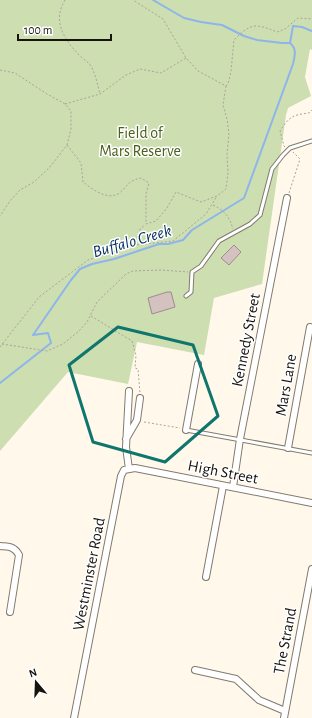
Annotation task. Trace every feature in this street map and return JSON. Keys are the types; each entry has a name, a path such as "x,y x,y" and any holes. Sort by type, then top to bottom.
{"street":[{"name":"Kennedy Street","path":"232,487 240,438 287,198"},
{"name":"Mars Lane","path":"288,448 310,326"},
{"path":"186,430 198,364"},
{"path":"129,391 126,439 129,469"},
{"path":"126,439 138,420 140,398"},
{"name":"High Street","path":"129,469 135,468 312,503"},
{"name":"Westminster Road","path":"74,718 121,476 124,470 129,469"},
{"path":"206,577 223,486"},
{"path":"0,546 12,547 19,555 10,612"},
{"name":"The Strand","path":"284,718 312,569"},
{"path":"195,670 236,679 259,700 285,711"}],"lane":[{"path":"186,296 191,292 192,272 201,266 219,241 234,231 250,224 260,215 272,169 283,155 290,149 312,140"},
{"path":"186,430 240,438 312,453"}],"path":[{"path":"65,0 58,18 62,31 67,41 90,65 96,77 100,94"},
{"path":"133,0 163,19 186,58 198,71 226,86"},
{"path":"0,347 39,297 88,260 135,245 173,241 206,214 218,196 226,189 229,134 223,105 226,86 232,71 234,40 244,30 252,26 267,28 278,32 285,29 298,18 312,19"},
{"path":"65,104 100,94 126,75 140,69 161,73 186,58"},
{"path":"0,70 15,73 65,104 71,111 71,129 67,145 50,166 34,182 20,190 10,201 0,216"},
{"path":"287,198 300,159 290,149 284,146 280,131 288,119 299,114 309,113 312,110"},
{"path":"67,145 81,164 83,182 92,189 107,196 117,194 132,180 141,178 149,183 146,194 146,224"},
{"path":"135,245 135,240 140,232 140,229 146,224 156,221 167,208 176,192 201,202 218,196"},
{"path":"212,205 221,210 229,218 234,231"},
{"path":"2,344 47,351 63,344 78,331 91,315 97,302 126,274 132,271 161,270 192,272"},
{"path":"91,315 132,341 136,355 135,368 138,369 140,398"},
{"path":"138,420 186,430"}],"highlighted area":[{"path":"118,327 193,345 218,416 165,462 93,442 69,365"}],"green space":[{"name":"Field of Mars Reserve","path":"0,0 312,0 312,50 310,49 305,77 311,96 288,108 286,115 262,284 214,298 204,355 137,342 128,384 68,372 0,451"}],"building":[{"path":"234,245 241,252 229,265 221,258"},
{"path":"171,292 175,307 152,314 148,298"}],"waterway":[{"path":"153,0 184,18 222,25 244,36 257,40 290,43"},
{"name":"Buffalo Creek","path":"290,43 293,26 302,27 312,31"},
{"name":"Buffalo Creek","path":"0,383 51,343 48,333 33,335 80,269 159,244 168,244 183,240 192,230 244,198 293,64 295,50 290,43"}]}
